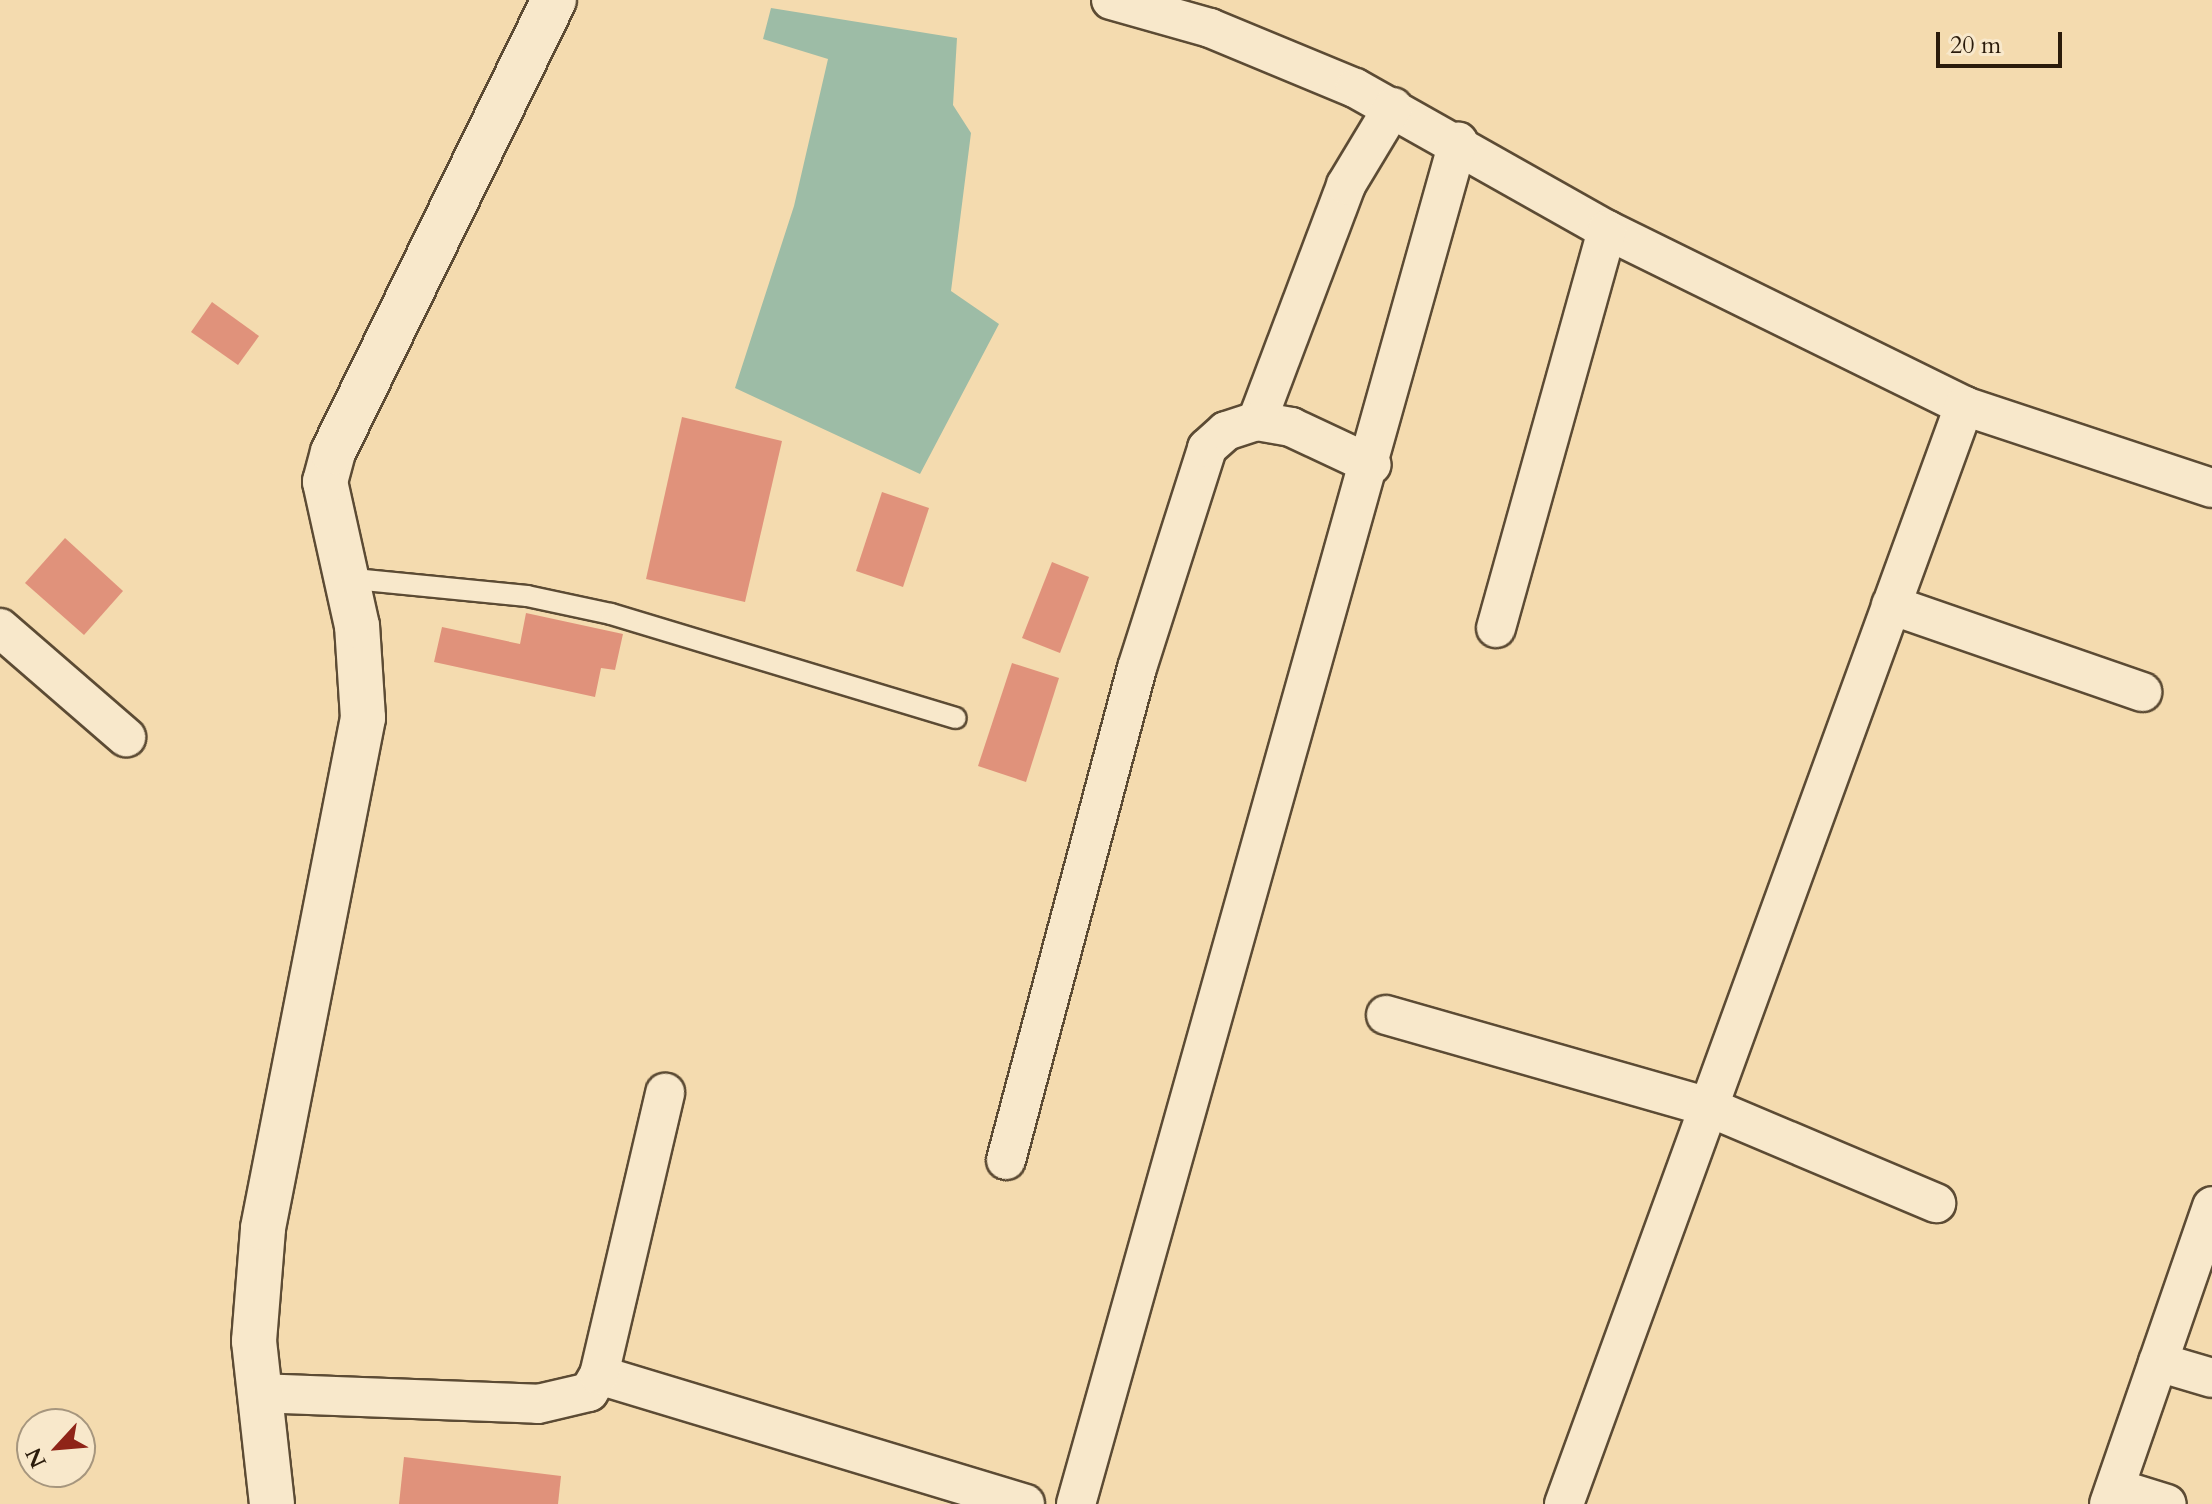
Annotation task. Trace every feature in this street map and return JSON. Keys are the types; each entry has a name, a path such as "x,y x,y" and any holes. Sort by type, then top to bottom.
{"street":[{"path":"272,1504 257,1393 254,1341 263,1228 363,718 364,673 325,482 333,452 554,0"},
{"path":"1111,0 1224,33 1393,107 1607,230 1964,406 2212,488"},
{"path":"1257,421 1346,185 1393,107"},
{"path":"1076,1504 1372,465 1458,142"},
{"path":"1496,628 1607,230"},
{"path":"1564,1504 1706,1106 1964,406"},
{"path":"1006,1160 1195,471 1226,431 1257,421 1291,427 1372,465"},
{"path":"1891,605 2142,692"},
{"path":"0,628 126,737"},
{"path":"1386,1015 1706,1106 1936,1203"},
{"path":"257,1393 538,1404 589,1392 599,1375 665,1093"},
{"path":"2167,1504 2112,1496 2212,1206"},
{"path":"2158,1362 2212,1378"},
{"path":"599,1375 1025,1504"}],"lane":[{"path":"344,578 527,596 611,614 956,718"}],"shaded area":[{"path":"771,8 957,38 953,105 971,133 951,291 999,324 920,474 735,388 794,206 828,59 763,39"}],"building":[{"path":"212,302 259,336 238,365 191,332"},
{"path":"682,417 782,441 745,602 646,579"},
{"path":"882,492 929,508 903,587 856,571"},
{"path":"65,538 123,591 84,635 25,583"},
{"path":"1052,562 1089,577 1060,653 1022,638"},
{"path":"526,613 623,634 615,670 601,668 595,697 434,662 442,627 520,644"},
{"path":"1012,663 1059,678 1026,782 978,766"},
{"path":"404,1457 561,1476 558,1504 399,1504"}]}
